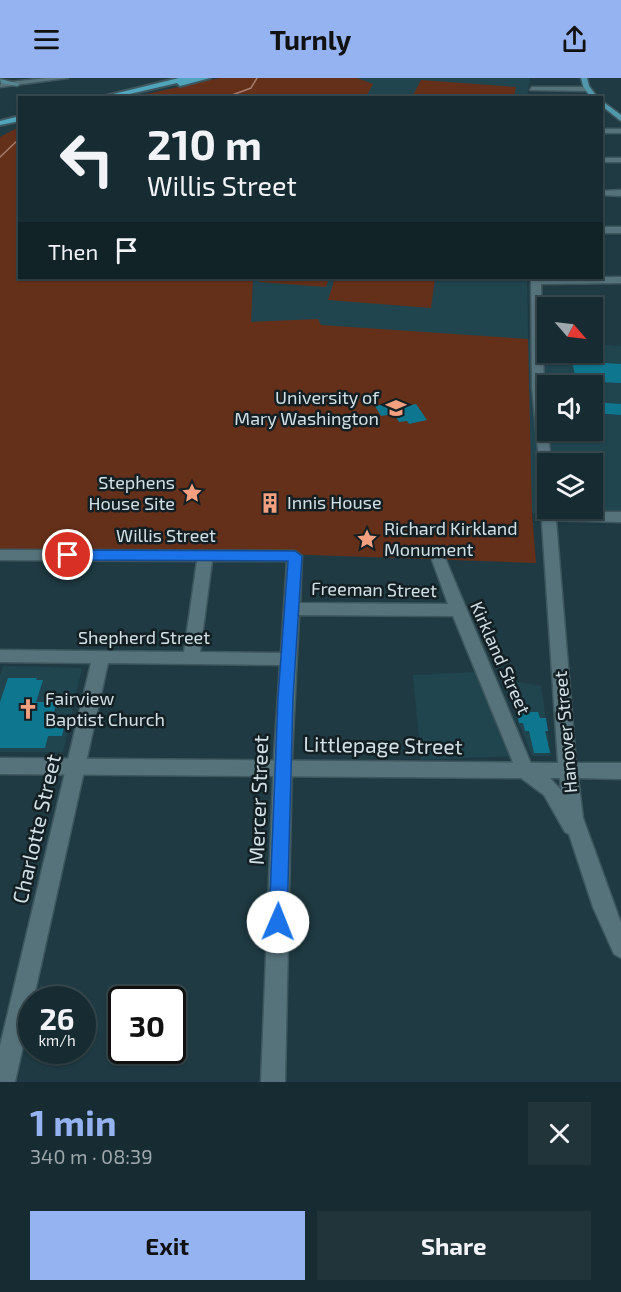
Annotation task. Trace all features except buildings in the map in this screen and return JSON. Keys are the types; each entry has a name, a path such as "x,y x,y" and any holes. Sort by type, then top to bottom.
{"highway":[{"path":"109,96 189,78"},
{"path":"127,96 206,78"},
{"path":"0,116 18,116"},
{"path":"0,123 18,117"},
{"path":"0,128 18,124"}],"main road":[{"path":"584,78 593,96"},
{"path":"603,104 621,119"}],"street":[{"path":"0,84 65,78"},
{"path":"532,93 542,80"},
{"path":"532,93 588,89"},
{"path":"603,132 621,131"},
{"path":"603,160 621,160"},
{"path":"603,193 621,193"},
{"path":"603,231 621,230"},
{"path":"544,453 537,368 536,279 621,280"},
{"path":"603,516 621,517"},
{"name":"Hanover Street","path":"549,519 568,770 574,818 603,908 621,947"},
{"name":"Willis Street","path":"0,555 295,556"},
{"path":"191,658 205,556"},
{"name":"Mercer Street","path":"273,1082 282,767 295,556"},
{"name":"Kirkland Street","path":"439,560 457,610 503,710 525,771"},
{"name":"Freeman Street","path":"291,609 457,610"},
{"name":"Shepherd Street","path":"0,656 287,659"},
{"name":"Charlotte Street","path":"3,1082 101,657"},
{"name":"Littlepage Street","path":"0,766 621,771"},
{"path":"525,771 551,789 583,846"}],"shaded area":[{"path":"220,78 357,78 373,84 367,96 137,96"},
{"path":"250,78 530,78 527,96 231,96"},
{"path":"421,80 516,87 514,96 413,96"},
{"path":"18,128 18,279 253,279 251,322 318,319 321,325 528,339 532,513 536,563 227,552 0,549 0,137"},
{"name":"University of Mary Washington","path":"253,279 527,279 528,339 537,340 537,363 603,363 603,345 621,346 621,513 603,513 603,453 537,453 537,513 240,478"},
{"path":"260,279 329,279 326,287 259,282"},
{"path":"335,279 435,279 431,308 328,300"},
{"path":"3,666 82,668 63,752 0,752 0,676"},
{"path":"476,672 513,756 421,760 413,675"},
{"path":"501,679 541,686 551,756 532,756"}],"waterway":[{"path":"229,96 251,88 257,78"},
{"path":"0,157 18,140"}],"place":[{"name":"University of Mary Washington","path":"396,408"},
{"name":"Stephens House Site","path":"192,493"},
{"name":"Innis House","path":"270,503"},
{"name":"Richard Kirkland Monument","path":"367,539"},
{"name":"Fairview Baptist Church","path":"28,709"}],"route":[{"path":"68,555 295,556 285,698 278,922"}]}
